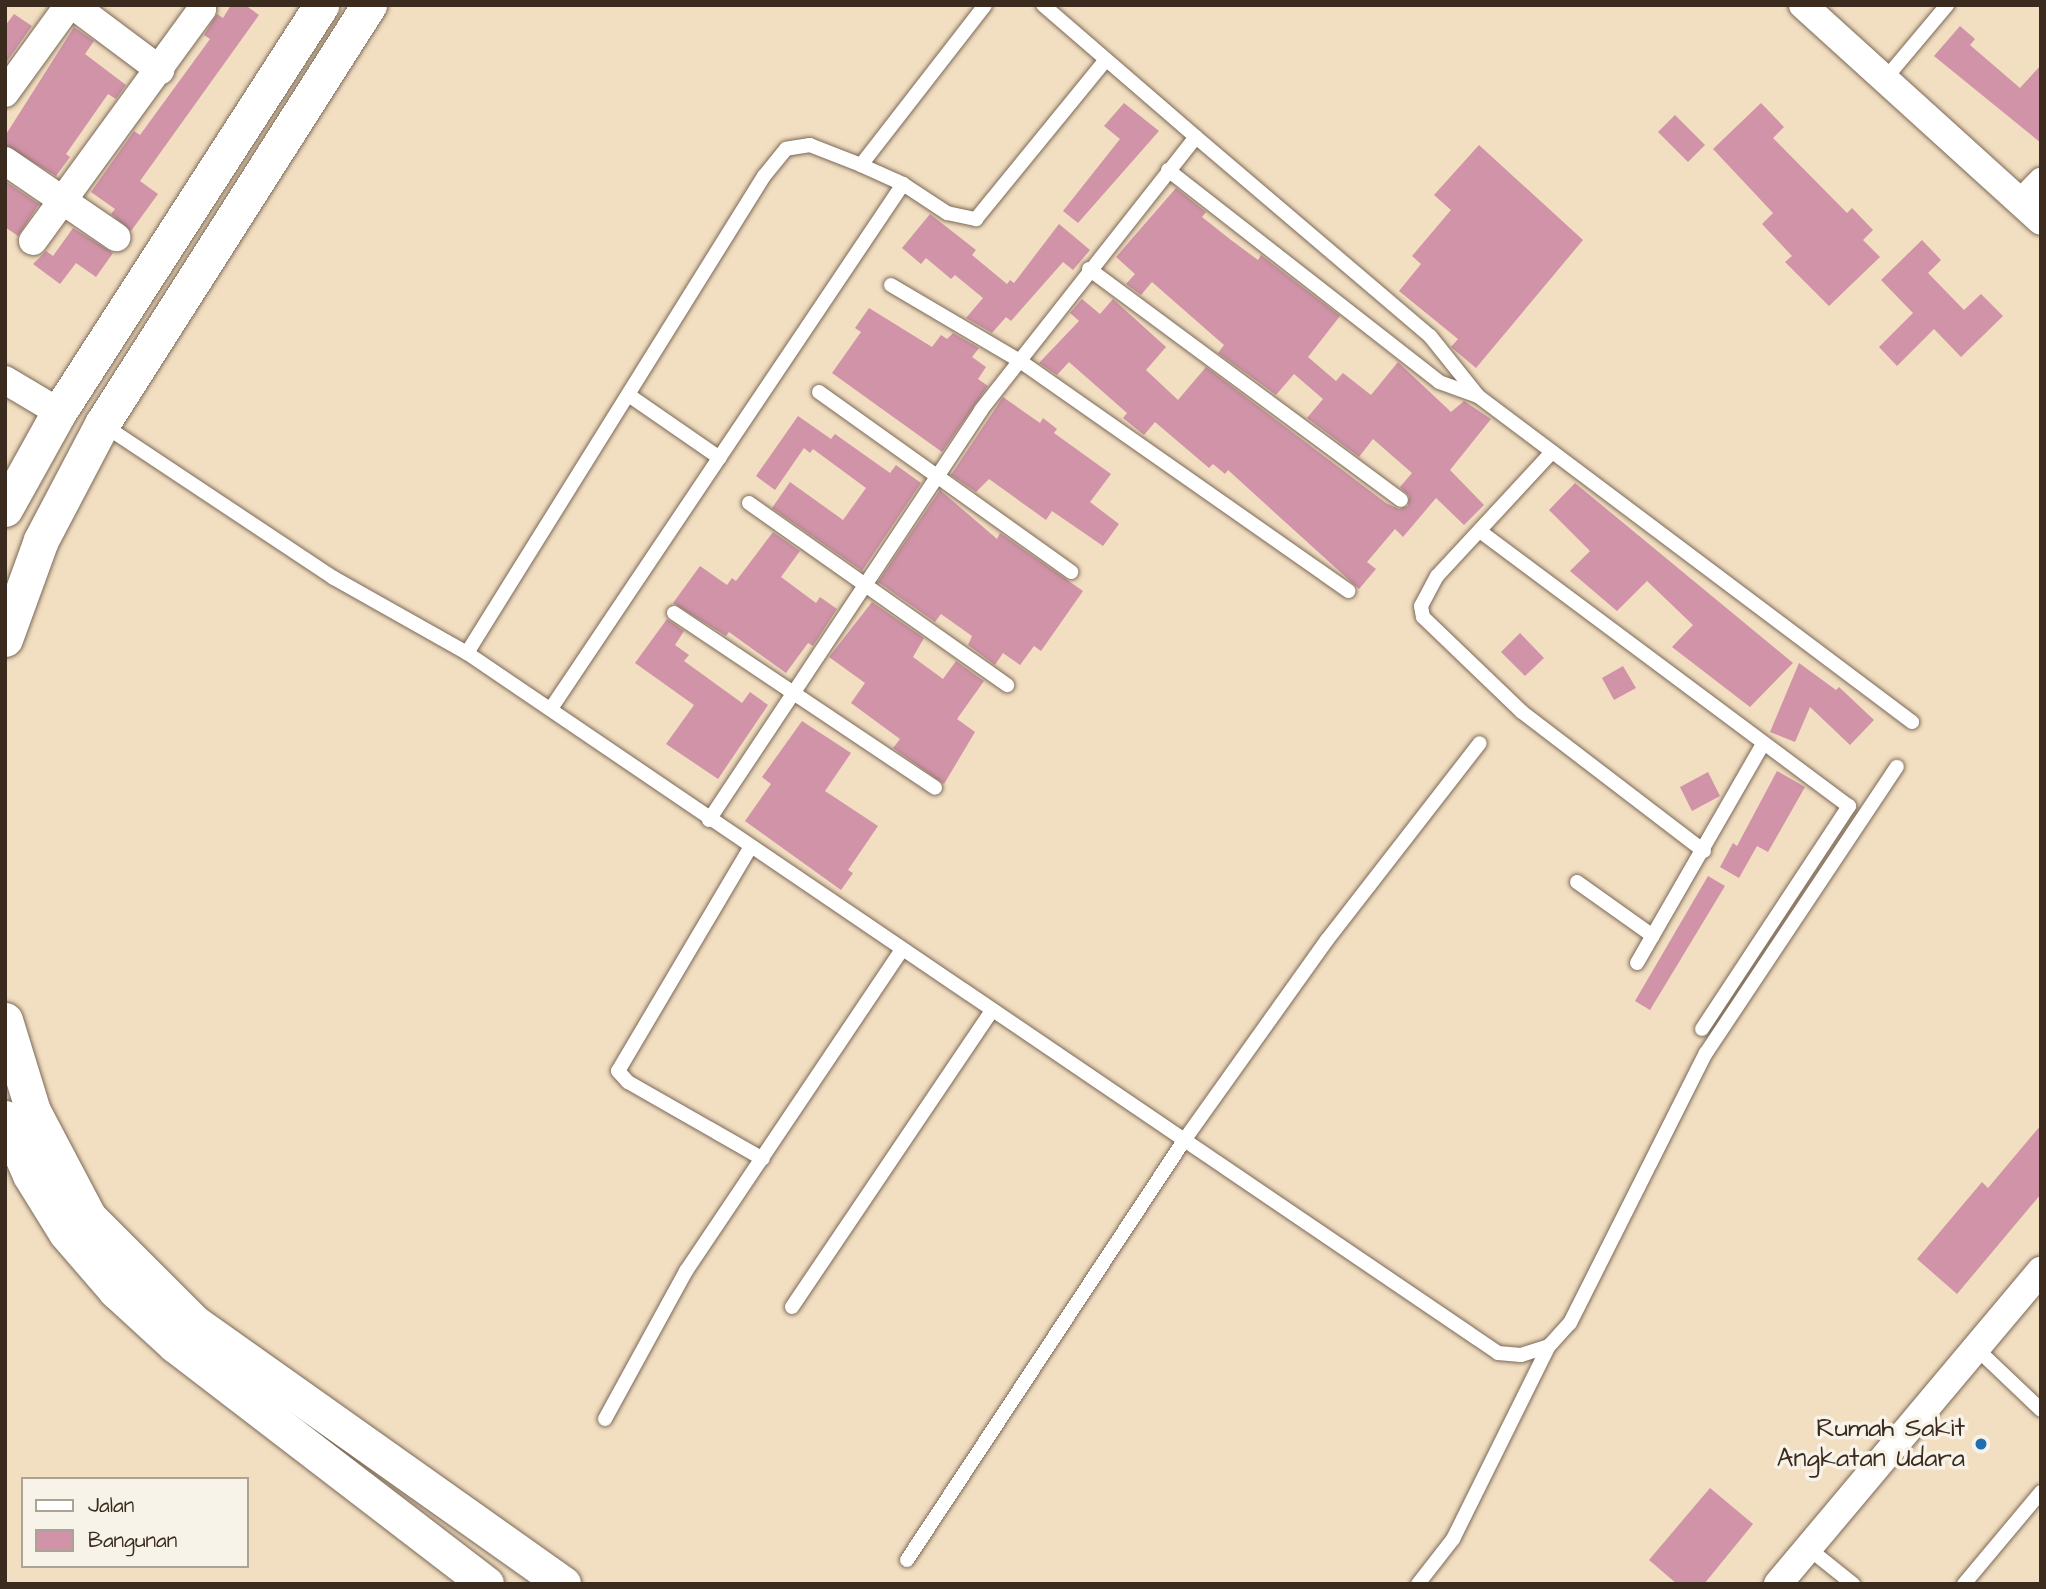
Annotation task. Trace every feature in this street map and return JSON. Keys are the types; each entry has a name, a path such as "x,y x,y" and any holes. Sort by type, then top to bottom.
{"street":[{"path":"5,93 71,5 160,69"},
{"path":"5,509 60,412 321,5"},
{"path":"5,639 41,540 102,424 369,5"},
{"path":"1803,5 1885,79 2034,201"},
{"path":"33,241 202,9"},
{"path":"5,161 63,198 116,237"},
{"path":"5,380 60,412"},
{"path":"5,1020 33,1111 99,1226 195,1323 563,1584"},
{"path":"5,1118 30,1175 66,1233 116,1291 174,1345 486,1584"},
{"path":"1778,1584 2041,1271"}],"lane":[{"path":"861,165 985,5"},
{"path":"1043,5 1105,61 1430,336 1478,396 1912,722"},
{"path":"1885,79 1947,5"},
{"path":"467,653 630,396 764,176 786,149 810,145 861,165 903,184 960,219 985,214 1105,61"},
{"path":"709,820 796,693 933,478 1089,269 1196,137"},
{"path":"1168,170 1439,382 1478,396"},
{"path":"552,707 903,184"},
{"path":"1089,269 1401,500"},
{"path":"891,285 1020,360 1348,591"},
{"path":"819,393 933,478 1071,572"},
{"path":"630,396 720,458"},
{"path":"102,424 334,578 467,653 552,707 750,848 991,1012 1185,1139 1498,1353 1521,1355 1549,1346"},
{"path":"1552,452 1481,532 1437,576 1421,606 1423,617 1522,712 1704,851"},
{"path":"750,503 1007,685"},
{"path":"1481,532 1763,744 1847,803 1849,810 1702,1029"},
{"path":"674,613 935,788"},
{"path":"907,1560 1185,1139 1327,940 1480,743"},
{"path":"1637,963 1704,851 1763,744"},
{"path":"1418,1584 1453,1539 1549,1346 1570,1323 1706,1053 1897,767"},
{"path":"750,848 618,1071 628,1082 763,1159"},
{"path":"1577,882 1653,936"},
{"path":"605,1419 686,1271 902,950"},
{"path":"792,1307 991,1012"},
{"path":"1977,1349 2041,1410"},
{"path":"1964,1584 2041,1492"},
{"path":"1808,1548 1853,1584"}],"building":[{"path":"231,5 245,5 259,15 140,181 158,194 131,231 111,214 115,209 91,192 134,131 140,135 210,39 204,35 217,14 223,18"},
{"path":"14,14 32,26 5,64 5,26"},
{"path":"1960,26 1975,39 1970,45 2020,88 2041,65 2041,143 1934,56"},
{"path":"74,27 94,41 85,54 126,85 116,99 108,94 66,154 70,157 56,176 5,145 5,136"},
{"path":"1124,103 1159,131 1078,223 1063,211 1120,139 1104,126"},
{"path":"1761,103 1784,127 1773,138 1847,213 1852,208 1873,230 1863,240 1880,257 1829,306 1785,262 1792,256 1762,224 1773,213 1713,149"},
{"path":"1675,115 1705,145 1688,162 1658,132"},
{"path":"1479,145 1583,240 1476,368 1451,347 1458,339 1399,291 1421,264 1412,256 1451,210 1434,195"},
{"path":"5,181 39,204 18,236 5,227"},
{"path":"1176,188 1206,212 1202,217 1231,240 1258,260 1261,255 1340,316 1308,357 1336,381 1343,373 1371,395 1398,362 1451,412 1464,401 1491,419 1450,470 1484,505 1464,525 1436,498 1403,537 1395,529 1367,562 1376,569 1359,589 1228,470 1225,474 1213,464 1209,468 1155,422 1144,435 1123,418 1127,413 1069,362 1057,375 1039,363 1079,321 1070,313 1082,299 1100,314 1113,299 1166,347 1146,370 1178,400 1206,367 1386,503 1399,509 1408,506 1409,496 1400,487 1412,473 1373,439 1359,457 1307,418 1323,399 1294,374 1276,395 1218,353 1224,345 1152,282 1141,295 1126,284 1135,274 1116,257"},
{"path":"930,214 976,250 972,255 1007,284 1010,280 1014,283 1059,224 1090,250 1073,270 1063,262 1011,321 1006,317 992,333 966,318 983,298 955,275 951,279 926,258 921,264 902,248"},
{"path":"73,228 113,253 96,277 76,263 60,284 33,264 46,251 53,256"},
{"path":"1922,240 1941,260 1928,273 1964,310 1981,294 2003,316 1961,357 1934,329 1897,366 1879,347 1913,313 1881,280"},
{"path":"869,308 932,347 941,335 947,339 953,333 979,348 972,357 986,367 978,379 988,386 942,452 832,373 861,332 855,328"},
{"path":"1003,397 1040,423 1043,418 1057,429 1054,433 1111,474 1090,502 1119,524 1103,546 1052,511 1046,520 989,479 976,492 951,475"},
{"path":"798,416 831,439 835,434 890,473 896,465 921,483 862,571 772,508 790,482 843,520 866,488 813,449 810,453 804,448 775,490 756,476"},
{"path":"1575,483 1793,663 1750,707 1672,647 1693,625 1647,581 1617,611 1570,571 1590,551 1549,510"},
{"path":"940,490 997,539 1000,533 1083,591 1041,651 1034,646 1020,665 1003,653 995,665 968,645 972,636 941,614 935,622 878,582"},
{"path":"773,532 800,551 781,577 816,603 820,597 837,609 813,646 808,643 786,673 729,632 726,636 673,603 700,566 727,585 732,578 736,581"},
{"path":"872,602 924,638 913,657 943,679 956,661 984,681 957,719 975,732 944,784 893,748 900,739 851,703 865,683 829,657"},
{"path":"667,619 684,631 675,645 689,655 684,661 742,703 750,692 768,705 718,779 666,744 694,705 635,663"},
{"path":"1520,633 1544,658 1525,676 1501,652"},
{"path":"1799,663 1836,690 1839,687 1874,720 1850,745 1810,707 1795,742 1770,732"},
{"path":"1623,666 1636,688 1614,700 1602,678"},
{"path":"802,721 851,753 825,791 878,826 848,870 853,873 841,890 745,821 771,784 762,777"},
{"path":"1777,771 1805,787 1768,852 1757,846 1739,878 1720,867 1733,843 1737,846"},
{"path":"1708,772 1720,796 1692,811 1680,787"},
{"path":"1708,876 1725,886 1650,1010 1635,1001"},
{"path":"2041,1125 2041,1194 1957,1294 1917,1259 1982,1182 1988,1188"},
{"path":"1710,1488 1753,1524 1704,1584 1677,1584 1649,1560"}],"place":[{"name":"Rumah Sakit Angkatan Udara","path":"1981,1444"}]}
